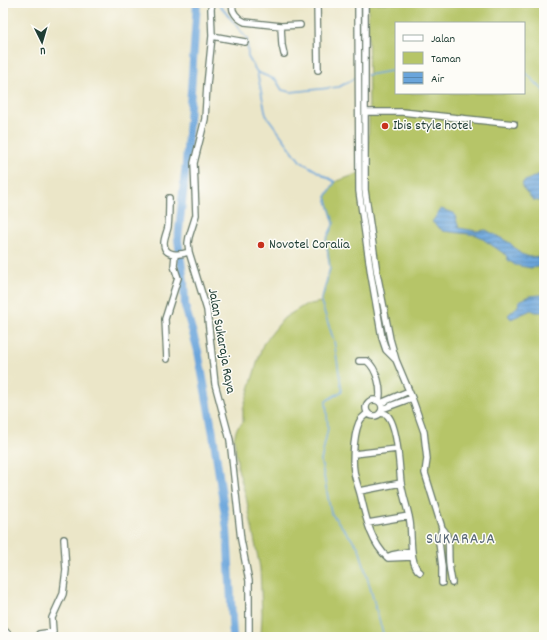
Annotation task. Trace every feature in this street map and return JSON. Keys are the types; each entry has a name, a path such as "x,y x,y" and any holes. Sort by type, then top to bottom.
{"street":[{"name":"Jalan Sukaraja Raya","path":"212,3 212,36 205,126 194,163 196,215 189,237 187,253 207,310 215,384 228,434 240,540 249,581 248,637"},
{"path":"232,3 233,9 241,20 245,22 281,26 300,25"},
{"path":"317,3 318,70"},
{"path":"358,3 358,191 382,338 386,350 396,360"},
{"path":"365,3 365,190 378,280 396,360 412,398 426,444 427,459 425,473 442,528 448,537 449,563 452,583"},
{"path":"281,26 284,54"},
{"path":"212,36 245,42"},
{"path":"366,112 402,112 514,124"},
{"path":"358,135 365,135"},
{"path":"358,191 365,190"},
{"path":"169,198 168,226 164,244 168,251 176,255 187,253"},
{"path":"167,359 165,319 178,278 174,263 176,255"},
{"path":"359,361 367,361 373,369 380,387 380,407"},
{"path":"409,391 380,407 374,416 366,410 367,404 372,400 380,407 391,420 397,449 401,483 409,516 412,554 417,570 420,572"},
{"path":"380,407 412,398"},
{"path":"368,413 362,418 354,445 354,470 368,523 380,550 387,558 393,559 412,554"},
{"path":"354,454 397,449"},
{"path":"360,491 401,483"},
{"path":"368,523 409,516"},
{"path":"442,528 439,542 442,567 442,584"},
{"path":"37,637 39,634 52,632 52,618 63,594 66,570 64,538"},
{"path":"3,629 11,637"}],"green space":[{"path":"368,3 544,3 544,637 261,637 262,613 260,568 246,497 238,469 234,438 237,428 243,422 243,409 263,344 284,318 305,305 321,302 330,268 326,240 334,223 326,197 335,182 368,170"}],"water":[{"path":"544,172 544,202 533,200 522,187 523,182"},
{"path":"441,209 454,213 459,228 476,231 486,230 510,243 521,254 530,257 544,257 544,266 531,268 515,265 508,260 506,255 477,235 443,231 432,222"},
{"path":"544,295 544,312 536,312 531,310 511,319 508,315 518,306 519,301 530,296"}],"waterway":[{"path":"197,3 186,164 178,240 184,281 185,306 198,351 213,434 227,529 233,637"},
{"path":"217,3 247,39 248,57 257,72 276,80 282,90 291,92 339,87 357,77"},
{"path":"367,75 391,71 395,73"},
{"path":"257,72 266,115 300,161 335,182 326,197 334,223 326,240 330,268 321,302 334,341 342,391 326,401 328,428 321,461 331,513 359,548 384,637"},
{"path":"525,74 527,74 544,91"}],"place":[{"name":"Ibis style hotel","path":"385,126"},
{"name":"Novotel Coralia","path":"261,245"}],"district":[{"name":"SUKARAJA","path":"461,539"}]}
